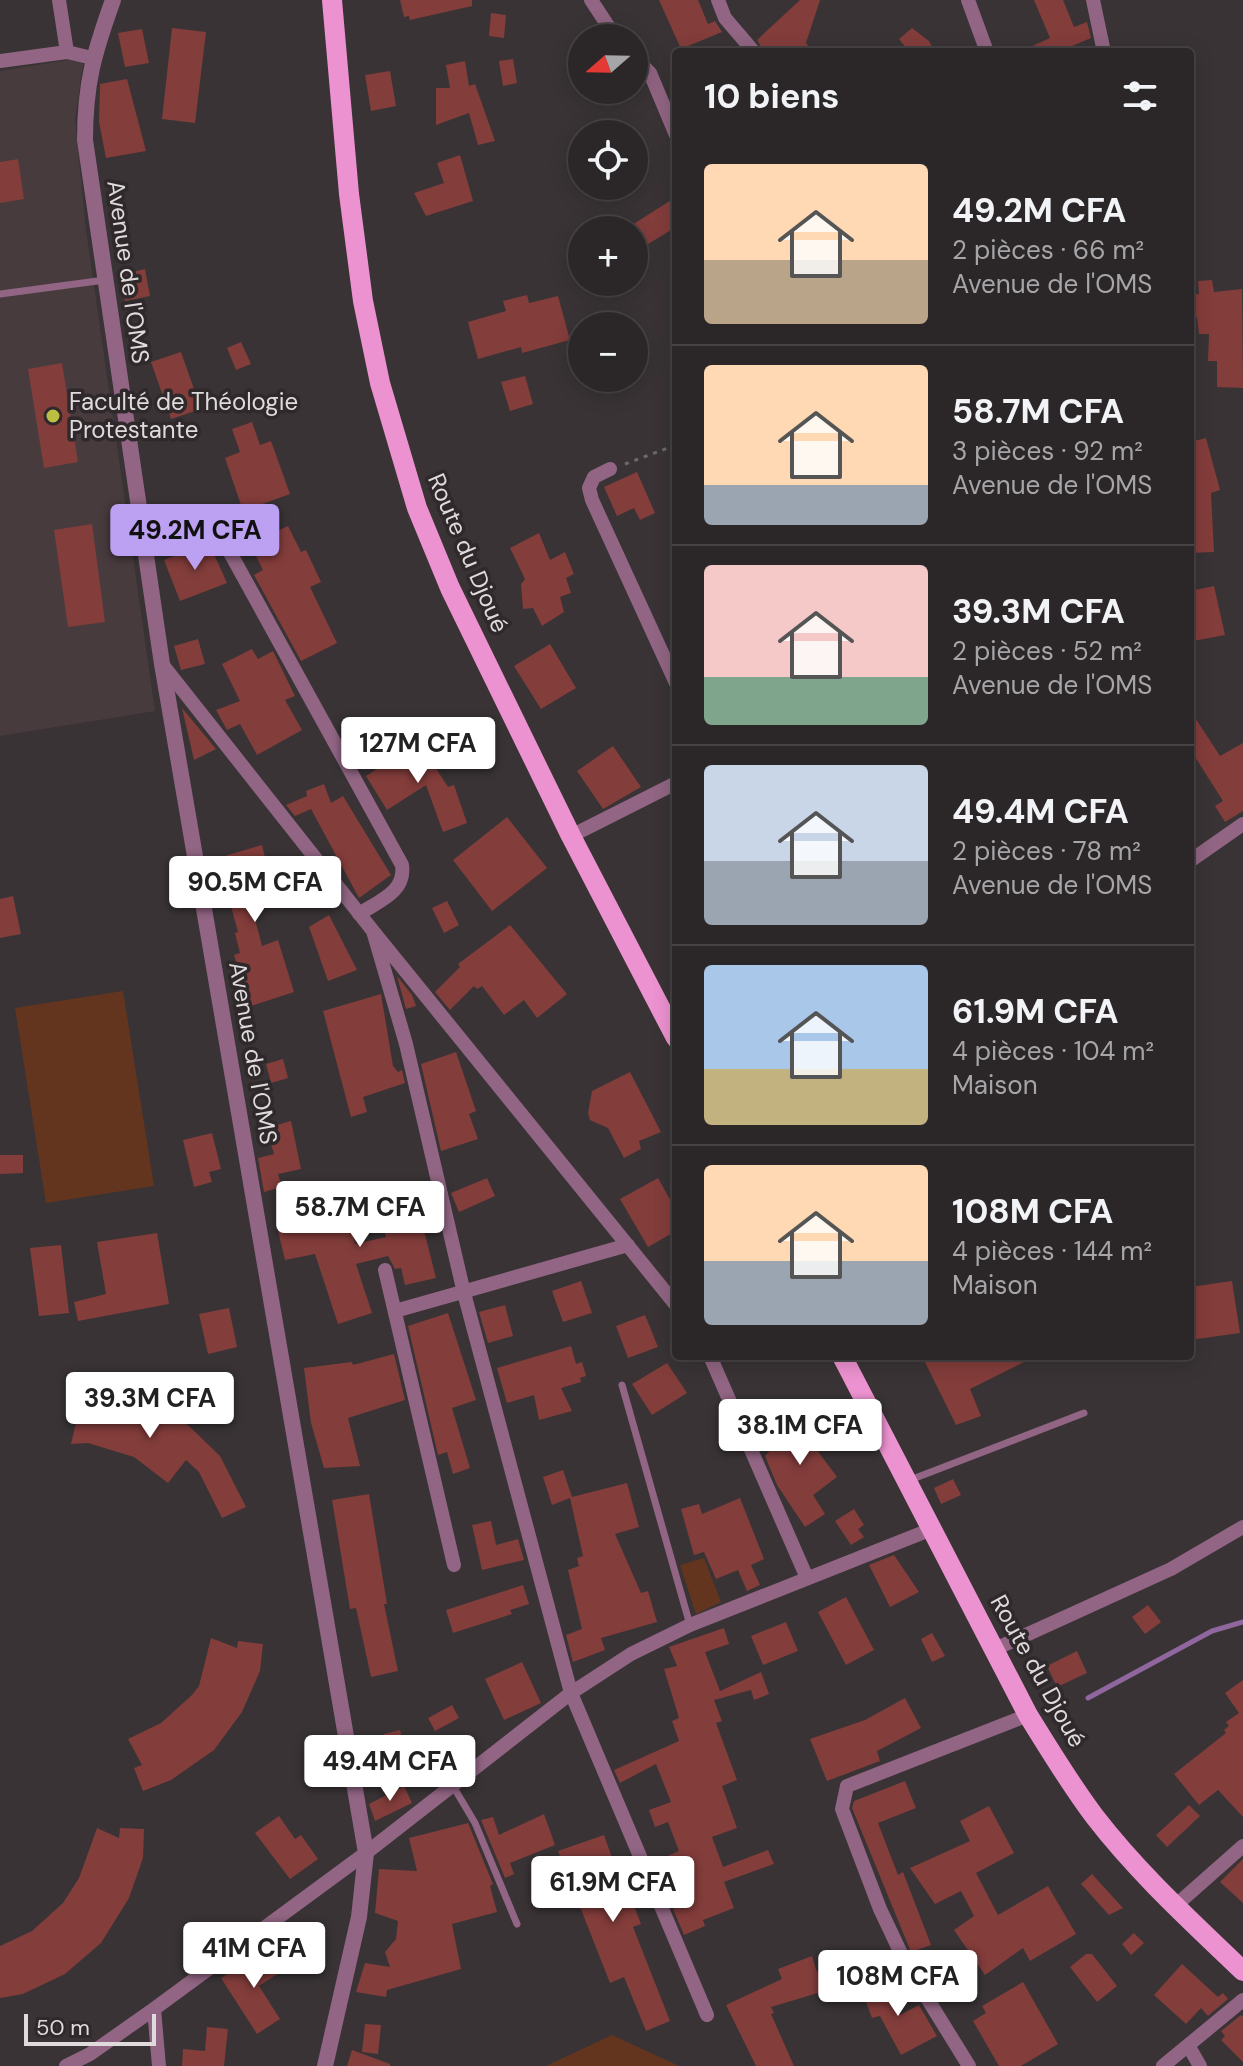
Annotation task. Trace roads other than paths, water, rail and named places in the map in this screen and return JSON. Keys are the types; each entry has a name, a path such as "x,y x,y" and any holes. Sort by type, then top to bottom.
{"main road":[{"name":"Route du Djoué","path":"332,0 349,194 363,301 380,383 417,508 450,588 571,836 672,1030"},
{"name":"Route du Djoué","path":"844,1360 1028,1715 1097,1819 1174,1907 1243,1971"}],"street":[{"path":"59,0 67,52"},
{"name":"Avenue de l'OMS","path":"113,0 92,58 85,92 85,140 162,664 366,1853 359,1917 325,2066"},
{"path":"591,0 607,24"},
{"path":"718,0 725,18 751,48"},
{"path":"968,0 986,48"},
{"path":"1093,0 1103,48"},
{"path":"0,61 67,52 92,58"},
{"path":"648,71 672,125"},
{"path":"610,469 594,477 589,488 592,500 672,674"},
{"path":"139,518 196,527 222,538 275,633 402,865 404,877 399,888 359,914"},
{"path":"162,664 359,914 672,1300"},
{"path":"571,836 672,785"},
{"path":"1194,858 1243,824"},
{"path":"373,931 406,1044 464,1293 571,1693 707,2015"},
{"path":"395,1311 628,1245"},
{"path":"385,1270 454,1565"},
{"path":"712,1360 807,1578"},
{"path":"995,1649 1171,1569 1243,1527"},
{"path":"66,2066 90,2054 154,2009 366,1853 571,1693 631,1654 690,1625 932,1529"},
{"path":"969,2066 906,1964 880,1909 842,1809 842,1797 847,1786 1028,1715"},
{"path":"1174,1907 1243,1846"},
{"path":"1163,2066 1243,2000"},
{"path":"154,2009 159,2066"},
{"path":"1189,2047 1200,2066"}],"lane":[{"path":"0,294 105,280"},
{"path":"622,1385 690,1625"},
{"path":"908,1480 1084,1413"},
{"path":"452,1784 475,1823 517,1924"}],"waterway":[{"path":"1088,1698 1212,1631 1243,1622"}],"place":[{"name":"Faculté de Théologie Protestante","path":"53,416"}]}
